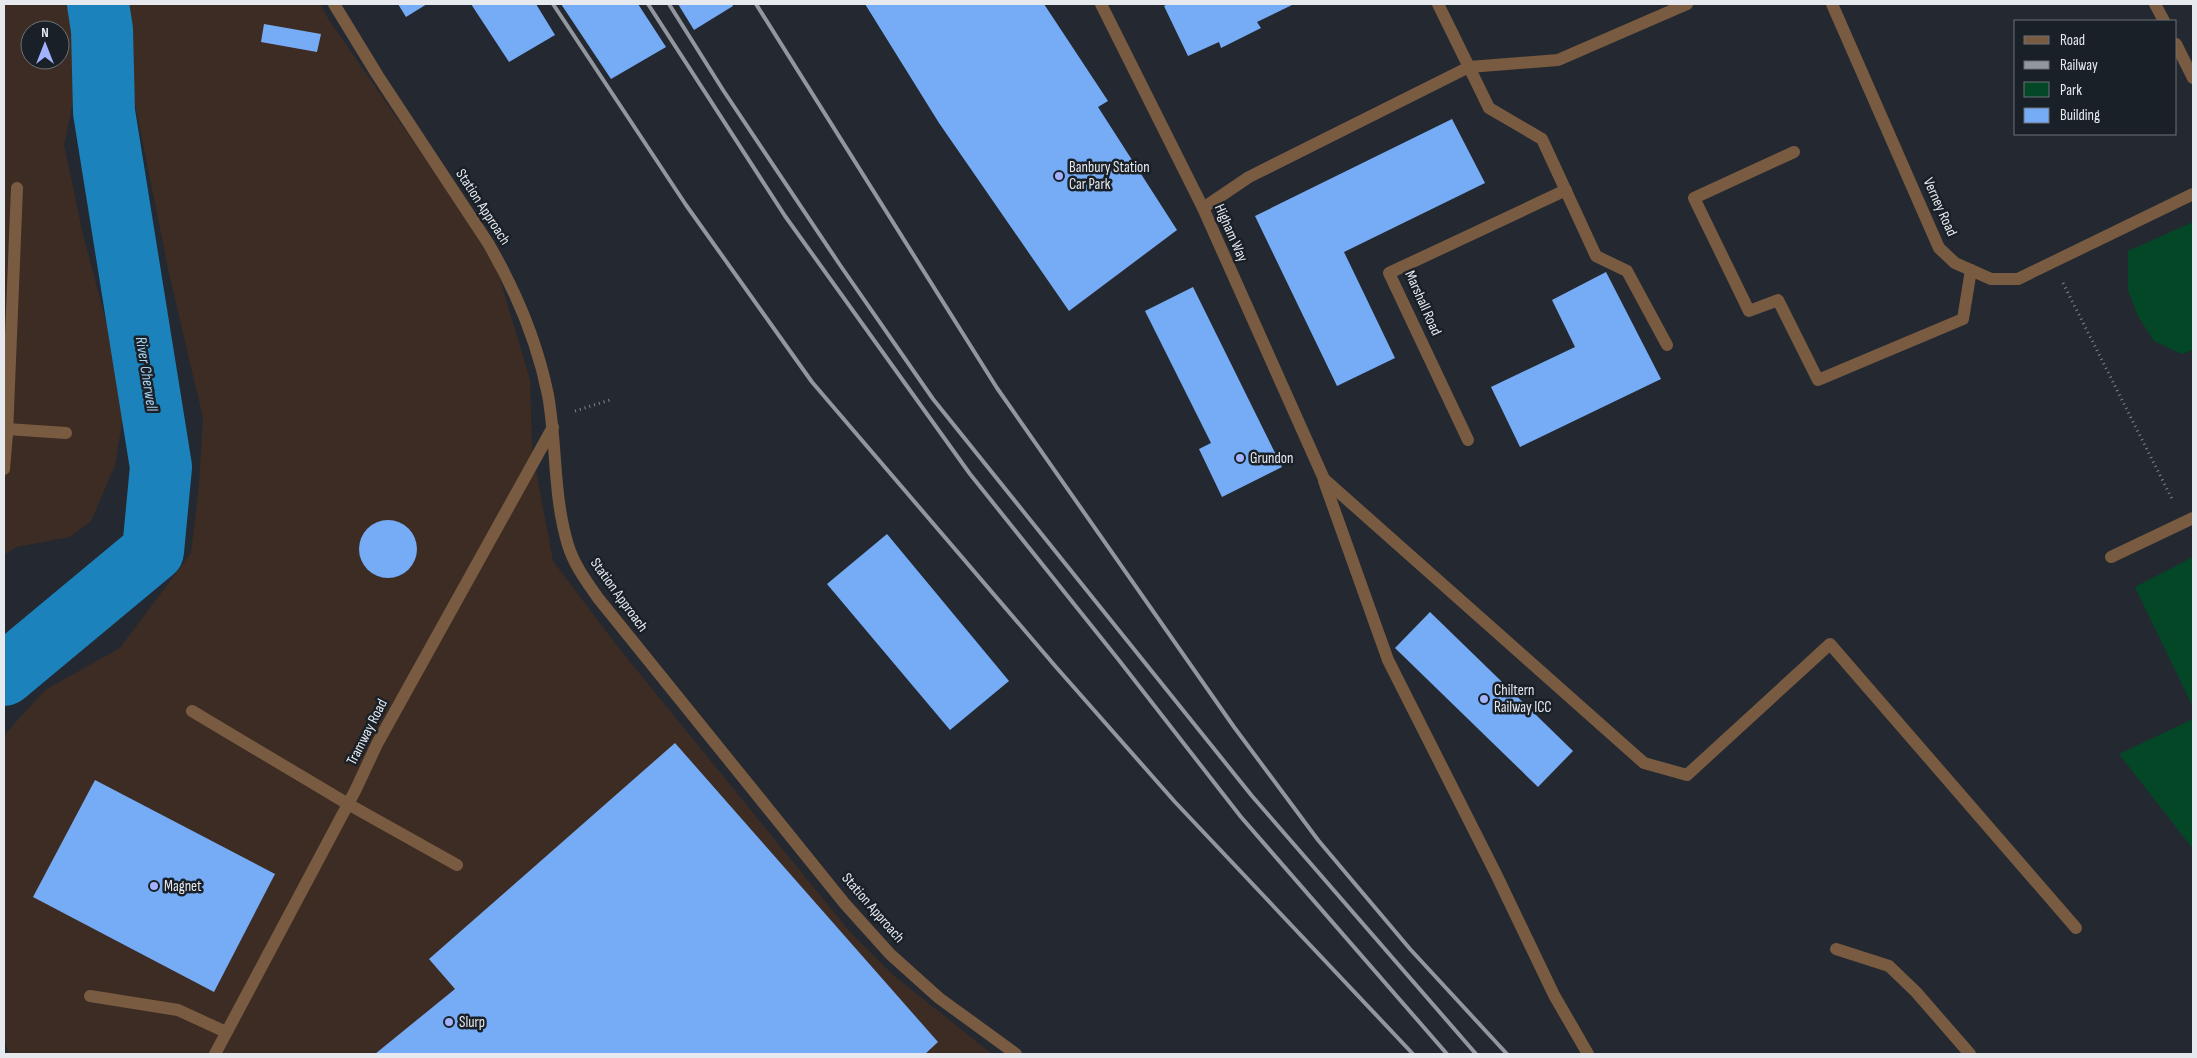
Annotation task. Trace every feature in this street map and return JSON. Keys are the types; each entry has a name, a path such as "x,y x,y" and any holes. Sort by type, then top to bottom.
{"street":[{"name":"Station Approach","path":"334,4 378,76 504,269 529,326 538,354 553,427 561,518 569,547 580,571 598,598 845,904 890,954 939,998 1016,1054"},
{"name":"Higham Way","path":"1101,4 1203,208 1324,479 1388,660 1496,874 1554,995 1588,1054"},
{"path":"1438,4 1489,108 1542,139 1596,256 1627,271 1667,345"},
{"path":"1203,208 1249,177 1469,67 1558,60 1688,4"},
{"name":"Verney Road","path":"1832,4 1939,248 1955,263 1991,279 2018,279 2193,194"},
{"path":"2155,4 2163,20"},
{"path":"2177,46 2193,78"},
{"path":"1794,152 1694,198 1749,311 1778,300 1818,380 1963,319 1971,270"},
{"path":"4,469 16,188"},
{"name":"Marshall Road","path":"1468,440 1389,273 1566,190"},
{"name":"Tramway Road","path":"215,1054 378,744 553,427"},
{"path":"7,429 66,434"},
{"path":"1324,479 1644,763 1688,775 1830,644 2076,928"},
{"path":"2111,557 2188,520"},
{"path":"192,711 348,804 457,865"},
{"path":"1836,949 1889,966 1916,992 1970,1054"},
{"path":"90,996 178,1010 226,1032"}],"path":[{"path":"2052,262 2188,520"},
{"path":"553,427 567,413 613,399"}],"shaded area":[{"path":"4,4 81,4 83,24 77,82 64,145 83,235 110,336 124,411 115,465 91,521 70,537 16,547 4,555"},
{"path":"115,4 320,4 329,20 458,206 497,269 530,380 532,449 553,561 618,647 850,932 893,975 992,1054 9,1054 4,1040 4,739 6,733 45,690 120,648 191,553 199,486 203,418 169,273"}],"green space":[{"path":"2193,222 2193,350 2182,354 2154,341 2138,316 2128,290 2128,251"},
{"path":"2193,557 2193,707 2135,587"},
{"path":"2193,719 2193,849 2119,754"}],"water":[{"path":"81,4 115,4 120,30 83,24"}],"building":[{"path":"398,4 427,4 406,17"},
{"path":"471,4 536,4 555,35 509,62"},
{"path":"561,4 638,4 666,47 611,79"},
{"path":"678,4 732,4 733,6 694,30"},
{"name":"Banbury Station Car Park","path":"865,4 1044,4 1108,101 1098,107 1177,230 1069,311 939,123"},
{"path":"1168,4 1294,4 1257,22 1261,28 1221,48 1219,42 1188,56 1164,6"},
{"path":"264,24 321,34 317,52 261,42"},
{"path":"1452,119 1485,183 1344,252 1395,358 1337,386 1255,216"},
{"path":"1606,272 1661,379 1520,447 1491,387 1575,347 1552,300"},
{"path":"1193,287 1282,467 1222,497 1199,449 1211,443 1145,311"},
{"path":"388,520 404,525 412,533 417,549 412,565 404,573 388,578 372,573 364,565 359,549 364,533 372,525"},
{"path":"887,534 1009,681 950,730 827,584"},
{"name":"Chiltern Railway ICC","path":"1430,612 1573,751 1538,787 1395,648"},
{"path":"675,743 938,1042 925,1054 375,1054 455,989 429,959"},
{"name":"Magnet","path":"95,780 275,874 214,992 33,897"}],"waterway":[{"name":"River Cherwell","path":"4,675 153,551 161,467 104,112 102,30 98,4"}],"railway":[{"path":"553,4 686,205 812,382 1056,667 1175,802 1413,1054"},
{"path":"648,4 785,216 970,474 1241,817 1447,1054"},
{"path":"669,4 723,90 840,265 933,399 1252,796 1476,1054"},
{"path":"756,4 997,388 1234,727 1318,840 1410,949 1507,1054"}],"place":[{"name":"Banbury Station Car Park","path":"1059,176"},
{"name":"Grundon","path":"1240,458"},
{"name":"Chiltern Railway ICC","path":"1484,699"},
{"name":"Magnet","path":"154,886"},
{"name":"Slurp","path":"449,1022"}]}
